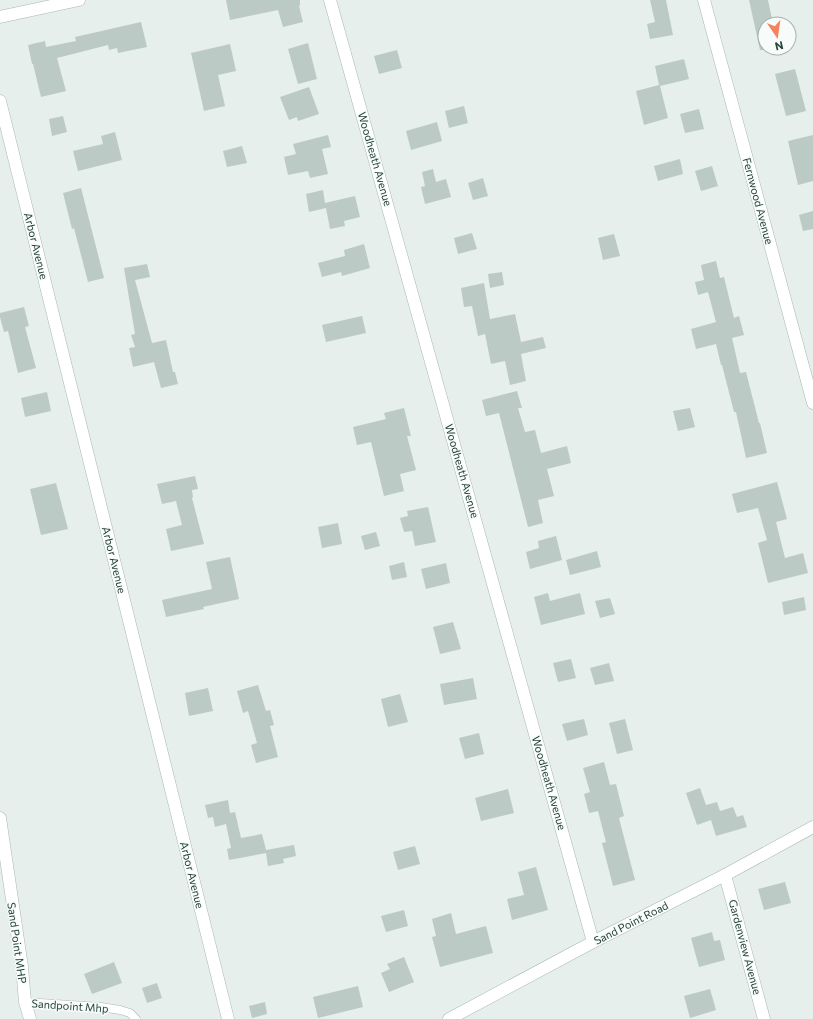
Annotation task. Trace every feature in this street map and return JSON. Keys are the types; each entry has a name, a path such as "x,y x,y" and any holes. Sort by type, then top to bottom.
{"street":[{"path":"0,17 79,0"},
{"name":"Woodheath Avenue","path":"330,0 594,942"},
{"name":"Fernwood Avenue","path":"704,0 813,403"},
{"name":"Arbor Avenue","path":"0,101 228,1019"},
{"name":"Sand Point MHP","path":"0,818 22,967 25,1002 30,1019"},
{"name":"Sand Point Road","path":"449,1019 725,875 813,827"},
{"name":"Gardenview Avenue","path":"725,875 764,1019"}],"lane":[{"name":"Sandpoint Mhp","path":"25,1002 102,1007 130,1013 136,1019"}],"building":[{"path":"226,0 300,0 299,6 303,22 283,27 278,10 230,20"},
{"path":"650,0 666,0 673,35 650,39 647,24 655,22"},
{"path":"749,0 768,0 771,16 757,16 757,36"},
{"path":"141,22 147,47 118,53 117,48 109,50 108,45 57,58 66,91 41,97 28,45 45,41 46,47 76,41 75,37"},
{"path":"308,43 317,79 298,84 288,49"},
{"path":"230,44 236,71 218,75 225,106 204,111 191,53"},
{"path":"397,50 402,68 379,74 374,56"},
{"path":"684,59 689,79 660,86 668,118 644,125 636,91 659,85 655,66"},
{"path":"795,69 806,111 786,116 775,74"},
{"path":"309,87 319,114 298,121 297,117 289,120 280,97"},
{"path":"464,106 468,123 449,128 445,111"},
{"path":"699,109 704,129 685,133 680,114"},
{"path":"63,116 67,132 52,136 49,119"},
{"path":"437,122 442,141 411,150 406,131"},
{"path":"115,132 122,160 78,171 73,151 103,144 101,136"},
{"path":"328,135 331,147 322,149 328,174 310,178 308,171 288,175 284,157 296,154 293,144"},
{"path":"813,135 813,181 798,185 788,141"},
{"path":"242,146 247,163 227,167 223,151"},
{"path":"680,159 683,174 658,181 654,166"},
{"path":"712,166 718,186 701,191 695,171"},
{"path":"433,169 436,182 446,179 451,197 425,204 421,187 425,186 422,172"},
{"path":"483,178 488,196 473,200 468,183"},
{"path":"81,188 104,278 88,282 63,193"},
{"path":"323,190 325,203 355,196 360,217 344,221 345,226 330,229 326,208 309,212 306,194"},
{"path":"813,211 813,229 803,231 799,215"},
{"path":"472,233 477,249 458,254 454,238"},
{"path":"614,234 620,256 603,260 598,238"},
{"path":"364,244 370,268 342,276 341,272 322,277 318,263 345,256 344,250"},
{"path":"716,261 720,278 724,277 734,318 739,316 744,335 732,338 740,373 746,372 767,453 746,458 736,412 734,412 716,344 696,349 691,329 716,322 708,292 698,295 695,282 704,280 701,265"},
{"path":"147,264 150,277 135,280 152,343 166,340 173,372 175,372 178,384 161,388 154,362 133,367 129,348 135,347 131,335 135,334 124,268"},
{"path":"502,272 504,285 490,288 488,274"},
{"path":"484,283 490,319 515,314 521,342 543,337 546,348 521,354 526,381 510,385 505,361 491,364 485,334 478,336 472,306 464,307 461,288"},
{"path":"24,307 29,326 25,327 36,368 18,373 8,331 4,332 0,313"},
{"path":"362,316 366,333 326,342 322,325"},
{"path":"517,391 522,408 518,408 525,432 535,430 541,453 567,446 571,463 547,469 554,496 538,500 543,523 528,527 499,413 486,416 482,400"},
{"path":"47,392 51,411 25,417 21,398"},
{"path":"404,408 411,436 407,436 416,470 400,474 404,491 384,496 371,442 357,445 353,427 386,419 384,413"},
{"path":"690,408 695,427 678,431 673,411"},
{"path":"195,476 198,489 192,490 192,498 204,544 171,551 166,529 182,525 176,501 162,504 157,484"},
{"path":"777,482 787,519 776,522 785,558 803,553 808,573 768,583 758,543 767,540 758,508 737,513 732,494"},
{"path":"56,483 68,529 41,535 30,489"},
{"path":"428,507 436,542 415,546 412,531 404,532 400,518 408,516 407,511"},
{"path":"338,523 342,544 322,548 318,527"},
{"path":"376,532 380,546 365,550 361,536"},
{"path":"556,536 562,560 530,569 526,552 539,548 538,541"},
{"path":"597,551 601,567 570,575 566,560"},
{"path":"230,557 239,599 203,607 204,609 166,617 162,600 212,589 206,562"},
{"path":"404,562 407,577 392,580 389,566"},
{"path":"446,563 450,583 426,589 421,569"},
{"path":"548,593 550,601 580,593 585,614 541,625 534,597"},
{"path":"804,597 806,610 784,615 782,602"},
{"path":"610,598 615,614 600,618 595,601"},
{"path":"453,622 461,649 440,654 433,627"},
{"path":"571,659 576,678 558,682 553,663"},
{"path":"609,663 614,681 595,685 590,668"},
{"path":"473,678 477,699 444,705 440,684"},
{"path":"258,685 266,711 270,710 274,725 270,726 278,757 256,763 251,745 257,743 248,711 243,713 237,691"},
{"path":"208,688 213,711 189,716 185,693"},
{"path":"400,694 408,722 388,727 381,699"},
{"path":"584,719 588,735 567,741 562,724"},
{"path":"625,719 633,750 617,754 609,723"},
{"path":"479,733 484,754 465,759 459,738"},
{"path":"604,762 610,785 616,784 624,816 619,818 635,880 613,886 602,843 606,842 598,811 589,813 584,794 590,792 583,768"},
{"path":"700,788 706,805 717,802 720,811 733,807 737,817 743,815 747,827 716,836 711,820 697,825 686,793"},
{"path":"508,789 514,813 481,821 475,798"},
{"path":"228,800 230,813 235,812 241,838 262,834 266,850 294,845 296,856 283,859 284,863 268,866 266,853 229,860 227,849 231,848 226,824 215,827 213,817 208,818 205,805"},
{"path":"415,846 420,864 398,870 393,852"},
{"path":"536,867 548,910 512,920 507,899 524,895 518,872"},
{"path":"785,882 791,903 764,910 758,889"},
{"path":"404,910 408,926 386,932 381,916"},
{"path":"451,913 456,934 486,926 493,953 440,967 432,937 436,936 432,919"},
{"path":"712,932 714,941 720,940 725,960 699,967 691,938"},
{"path":"404,957 414,982 389,992 381,973 390,969 387,964"},
{"path":"114,962 122,983 92,994 84,974"},
{"path":"157,983 162,998 147,1003 142,988"},
{"path":"358,986 363,1007 318,1018 313,997"},
{"path":"710,989 716,1010 690,1018 684,996"},
{"path":"265,1002 267,1014 252,1018 249,1006"}]}
